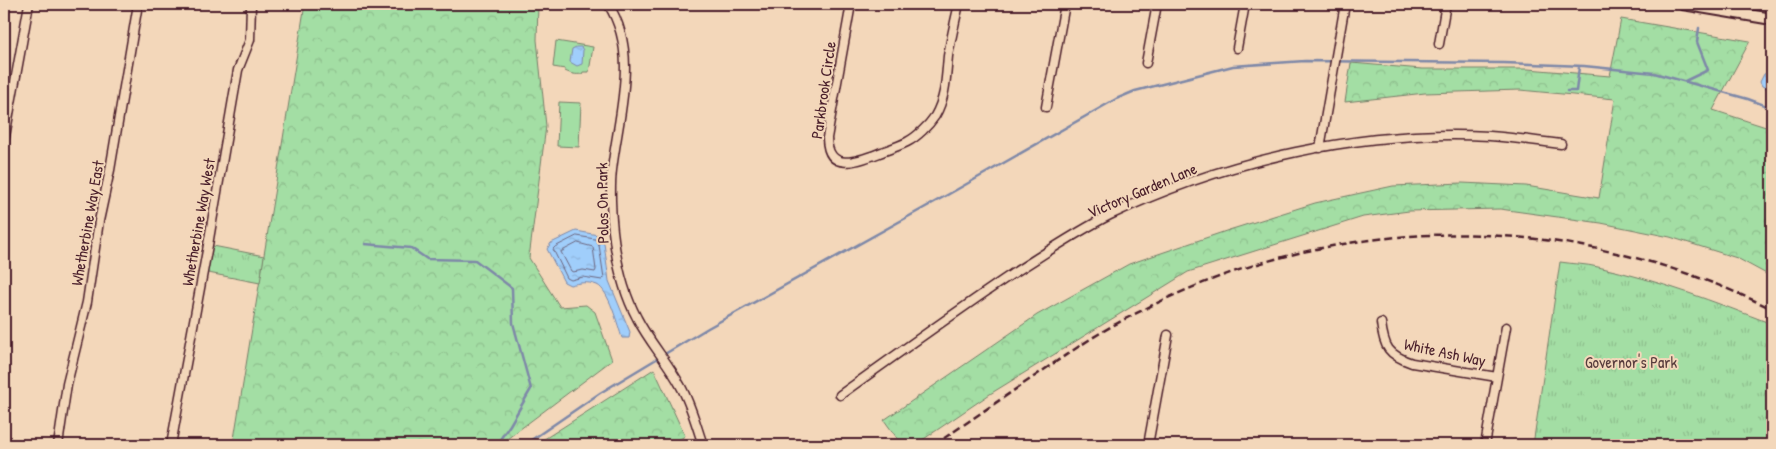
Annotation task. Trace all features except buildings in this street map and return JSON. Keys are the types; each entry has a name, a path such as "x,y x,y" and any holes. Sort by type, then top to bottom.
{"main road":[{"path":"1683,4 1772,19"}],"street":[{"path":"4,142 29,4"},
{"name":"Whetherbine Way East","path":"58,445 67,384 87,302 99,221 110,170 138,4"},
{"name":"Whetherbine Way West","path":"171,445 238,70 250,40 251,4"},
{"name":"Parkbrook Circle","path":"851,4 827,138 829,151 832,156 836,160 846,162 860,161 908,142 925,128 934,117 942,102 948,56 959,4"},
{"path":"1046,108 1065,4"},
{"path":"1146,63 1157,4"},
{"path":"1237,48 1245,4"},
{"path":"1320,148 1345,4"},
{"path":"1439,44 1446,4"},
{"name":"Polos On Park","path":"610,7 616,15 623,43 626,79 612,173 613,231 620,267 629,301 637,319 688,400 703,445"},
{"name":"Victory Garden Lane","path":"840,395 964,306 1053,248 1110,216 1180,185 1275,156 1378,139 1490,136 1561,144"},
{"name":"White Ash Way","path":"1381,323 1386,346 1392,354 1401,359 1497,377"},
{"path":"1485,445 1506,327"},
{"path":"1148,445 1168,335"}],"green space":[{"path":"305,4 538,4 537,40 546,126 529,258 560,307 586,305 595,312 612,360 499,445 233,445"},
{"path":"1621,19 1750,41 1713,110 1772,129 1772,277 1737,258 1670,237 1601,223 1500,209 1409,211 1363,217 1188,272 990,394 915,445 902,445 884,420 1037,315 1129,264 1315,203 1393,186 1462,183 1526,186 1599,198 1615,99 1520,90 1425,93 1345,102 1351,63 1422,69 1528,69 1610,76"},
{"path":"556,41 593,47 589,72 574,74 565,71 565,69 553,67"},
{"path":"559,102 581,103 579,147 557,146"},
{"path":"208,245 264,256 260,283 203,272"},
{"name":"Governor's Park","path":"1560,262 1593,266 1642,278 1772,324 1772,445 1533,445"},
{"path":"654,369 685,436 670,445 535,445"}],"water":[{"path":"581,47 583,50 582,64 577,66 570,62 572,49"},
{"path":"1764,74 1772,74 1772,91 1762,86 1760,82"},
{"path":"576,231 598,235 604,243 609,281 630,332 629,338 622,338 612,309 601,288 590,283 570,285 564,282 547,249 551,243"}],"waterway":[{"path":"1685,81 1708,70 1697,42 1699,28"},
{"path":"524,445 600,393 708,328 1116,99 1135,91 1233,66 1305,61 1504,63 1584,66 1654,73 1748,99 1772,108"},
{"path":"1567,91 1576,91 1579,67"},
{"path":"365,244 411,248 427,259 475,260 512,288 513,323 531,389 501,438"}],"railway":[{"path":"934,445 1082,344 1131,316 1209,281 1288,256 1369,240 1451,234 1532,239 1614,252 1694,276 1772,309"}]}
